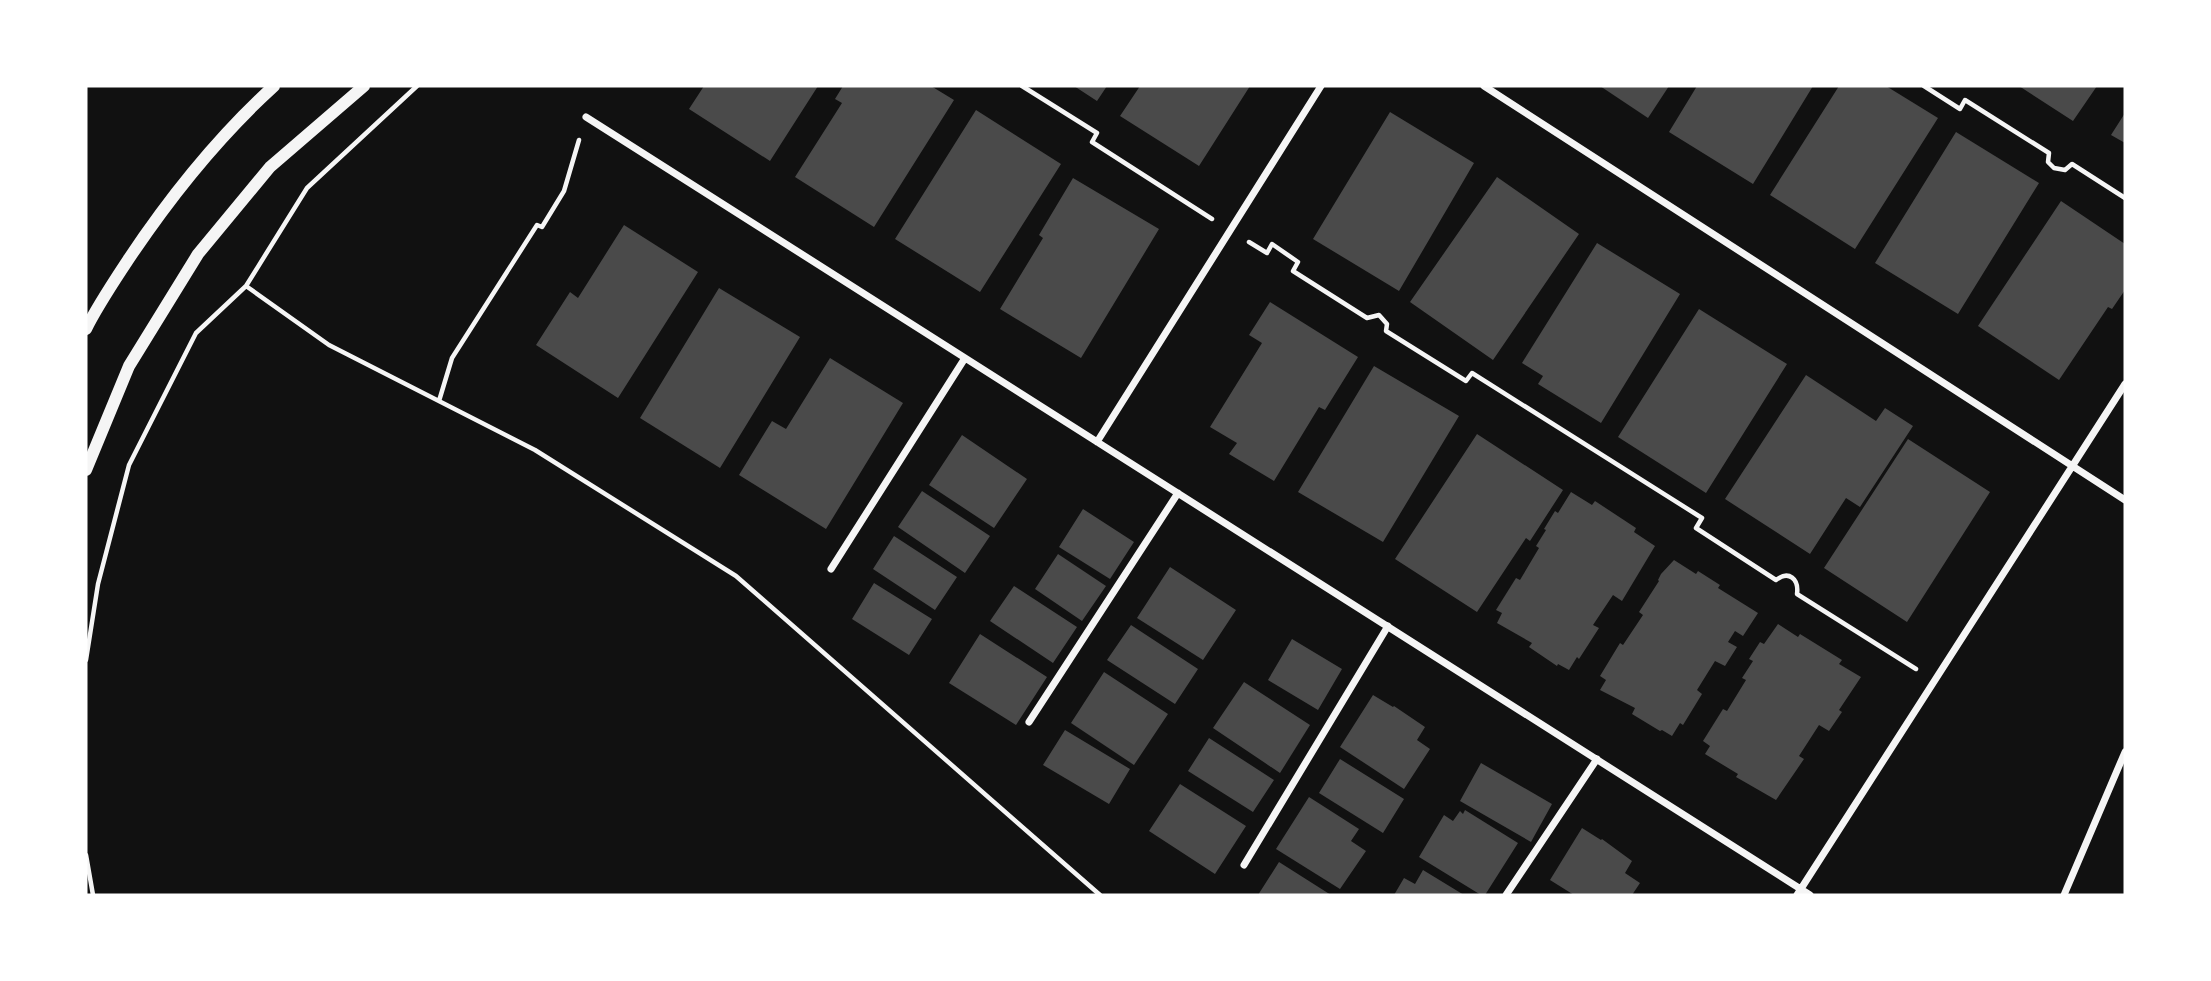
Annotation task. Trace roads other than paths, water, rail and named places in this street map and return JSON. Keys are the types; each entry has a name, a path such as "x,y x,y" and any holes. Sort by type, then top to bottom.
{"street":[{"path":"86,329 95,310 161,211 243,115 274,86"},
{"path":"86,470 130,366 198,254 270,167 364,86"},
{"path":"1097,442 1321,86"},
{"path":"1484,86 2125,500"},
{"path":"586,117 1597,759 1799,892 1810,895"},
{"path":"831,569 965,358"},
{"path":"1799,892 2125,384"},
{"path":"1029,722 1178,493"},
{"path":"1244,865 1388,626"},
{"path":"2063,895 2125,752"},
{"path":"1506,895 1597,759"}]}
